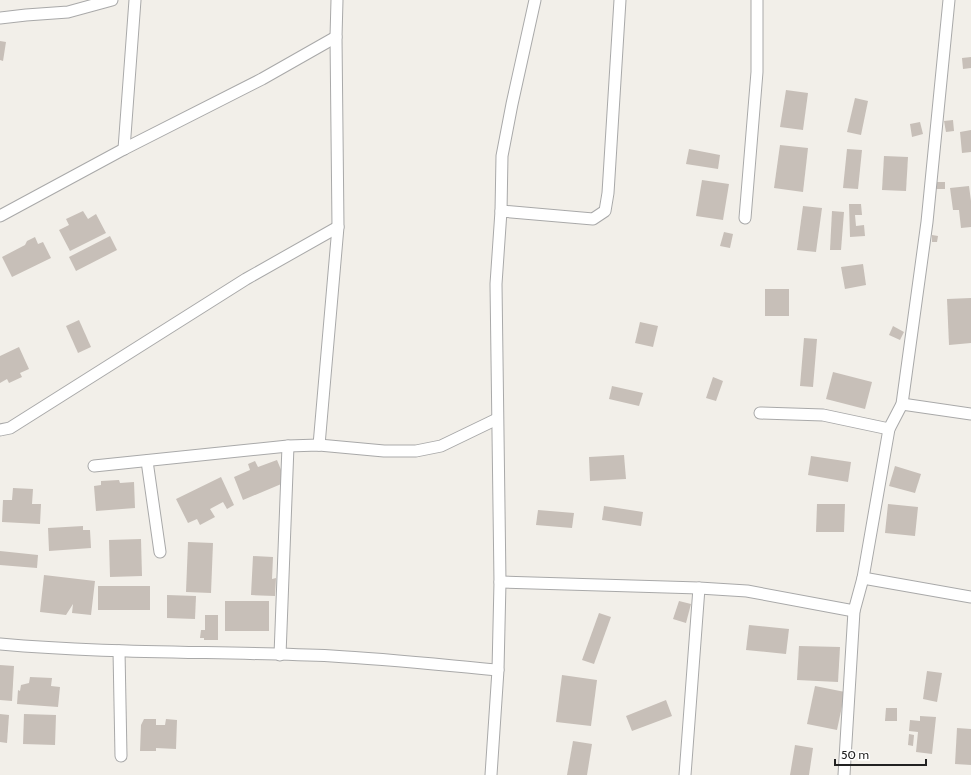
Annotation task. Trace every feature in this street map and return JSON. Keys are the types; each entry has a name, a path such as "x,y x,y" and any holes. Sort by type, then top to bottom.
{"street":[{"path":"0,18 68,12 112,0"},
{"path":"124,149 135,0"},
{"path":"318,445 338,227 337,0"},
{"path":"490,775 498,670 500,582 496,284 501,211 502,156 535,0"},
{"path":"501,211 594,219 605,211 608,193 620,0"},
{"path":"745,218 757,72 757,0"},
{"path":"844,775 854,611 863,578 889,429 902,404 928,222 949,0"},
{"path":"0,216 124,149 262,79 336,37"},
{"path":"0,430 10,428 246,279 338,227"},
{"path":"902,404 971,414"},
{"path":"760,413 823,415 889,429"},
{"path":"94,466 288,446 318,445 384,451 416,451 441,446 497,419"},
{"path":"280,655 288,446"},
{"path":"147,461 160,552"},
{"path":"863,578 971,597"},
{"path":"500,582 699,588 747,591 854,611"},
{"path":"685,775 699,588"},
{"path":"0,644 54,649 280,655 395,660 498,670"},
{"path":"119,651 121,756"}],"building":[{"path":"0,41 6,42 3,61 0,60"},
{"path":"971,57 971,68 963,69 962,58"},
{"path":"786,90 808,93 803,130 780,127"},
{"path":"855,98 868,101 861,135 847,132"},
{"path":"953,120 954,131 946,132 944,121"},
{"path":"920,122 923,134 912,137 910,124"},
{"path":"971,130 971,152 962,153 960,132"},
{"path":"780,145 808,148 803,192 774,188"},
{"path":"689,149 720,155 718,169 686,164"},
{"path":"847,149 862,150 858,189 843,188"},
{"path":"884,156 908,157 906,191 882,190"},
{"path":"702,180 729,184 723,220 696,216"},
{"path":"937,182 945,182 945,189 936,189"},
{"path":"969,186 971,201 971,227 961,228 959,210 953,210 950,188"},
{"path":"849,204 861,204 862,215 855,215 856,226 864,225 865,236 850,237"},
{"path":"803,206 822,208 816,252 797,250"},
{"path":"83,211 88,219 96,214 106,233 70,251 59,230 69,225 66,219"},
{"path":"832,211 844,212 841,250 830,250"},
{"path":"724,232 733,234 730,248 720,246"},
{"path":"932,235 938,236 937,242 932,242"},
{"path":"110,236 117,250 76,271 69,257"},
{"path":"35,237 38,244 43,242 51,258 12,277 2,257 25,245 27,241"},
{"path":"863,264 866,285 845,289 841,267"},
{"path":"765,289 789,289 789,316 765,316"},
{"path":"971,298 971,343 949,345 947,299"},
{"path":"79,320 91,347 78,353 66,326"},
{"path":"640,322 658,326 653,347 635,343"},
{"path":"893,326 904,332 900,340 889,335"},
{"path":"804,338 817,339 813,387 800,386"},
{"path":"19,347 29,369 20,373 22,377 9,383 7,379 0,383 0,356"},
{"path":"833,372 872,382 865,409 826,399"},
{"path":"713,377 723,381 716,401 706,398"},
{"path":"612,386 643,393 639,406 609,399"},
{"path":"624,455 626,479 590,481 589,457"},
{"path":"811,456 851,462 848,482 808,475"},
{"path":"277,460 286,482 243,500 234,477 250,470 248,464 255,461 258,467"},
{"path":"895,466 921,474 915,493 889,486"},
{"path":"221,477 234,505 227,509 223,502 210,509 215,517 200,525 197,519 188,523 176,499"},
{"path":"119,480 120,483 134,482 135,508 96,511 94,486 101,485 101,481"},
{"path":"13,488 33,489 32,504 41,504 40,524 2,522 3,500 12,500"},
{"path":"817,504 845,504 844,532 816,532"},
{"path":"888,504 918,507 915,536 885,533"},
{"path":"604,506 643,512 641,526 602,520"},
{"path":"538,510 574,513 572,528 536,525"},
{"path":"83,526 83,530 90,530 91,548 49,551 48,528"},
{"path":"141,539 142,576 110,577 109,540"},
{"path":"188,542 213,543 211,593 186,592"},
{"path":"0,551 38,555 37,568 0,565"},
{"path":"253,556 273,557 272,579 276,578 275,596 251,595"},
{"path":"44,575 95,581 91,615 72,613 73,604 66,615 40,612"},
{"path":"98,586 150,586 150,610 98,610"},
{"path":"167,595 196,596 195,619 167,618"},
{"path":"225,601 269,601 269,631 225,631"},
{"path":"679,601 691,604 686,623 673,619"},
{"path":"599,613 611,617 594,664 582,660"},
{"path":"205,615 218,615 218,640 204,640 204,638 200,638 201,630 205,630"},
{"path":"749,625 789,629 786,654 746,650"},
{"path":"799,646 840,647 838,682 797,680"},
{"path":"0,665 14,666 12,701 0,700"},
{"path":"927,671 942,673 937,702 923,699"},
{"path":"562,675 597,680 591,726 556,722"},
{"path":"30,677 52,678 51,686 60,687 58,707 17,704 18,690 20,691 21,685 29,683"},
{"path":"815,686 845,692 837,730 807,724"},
{"path":"666,700 672,716 632,731 626,716"},
{"path":"886,708 897,708 897,721 885,721"},
{"path":"0,714 9,715 7,743 0,742"},
{"path":"24,714 56,715 55,745 23,744"},
{"path":"920,716 936,717 932,754 916,752 918,732 909,731 910,720 920,721"},
{"path":"144,719 156,719 156,725 165,725 166,719 177,720 176,749 156,748 156,751 140,751 141,725"},
{"path":"957,728 971,729 971,765 955,764"},
{"path":"909,734 914,735 913,746 908,745"},
{"path":"573,741 592,744 587,775 567,775"},
{"path":"795,745 813,748 809,775 790,775"}]}
